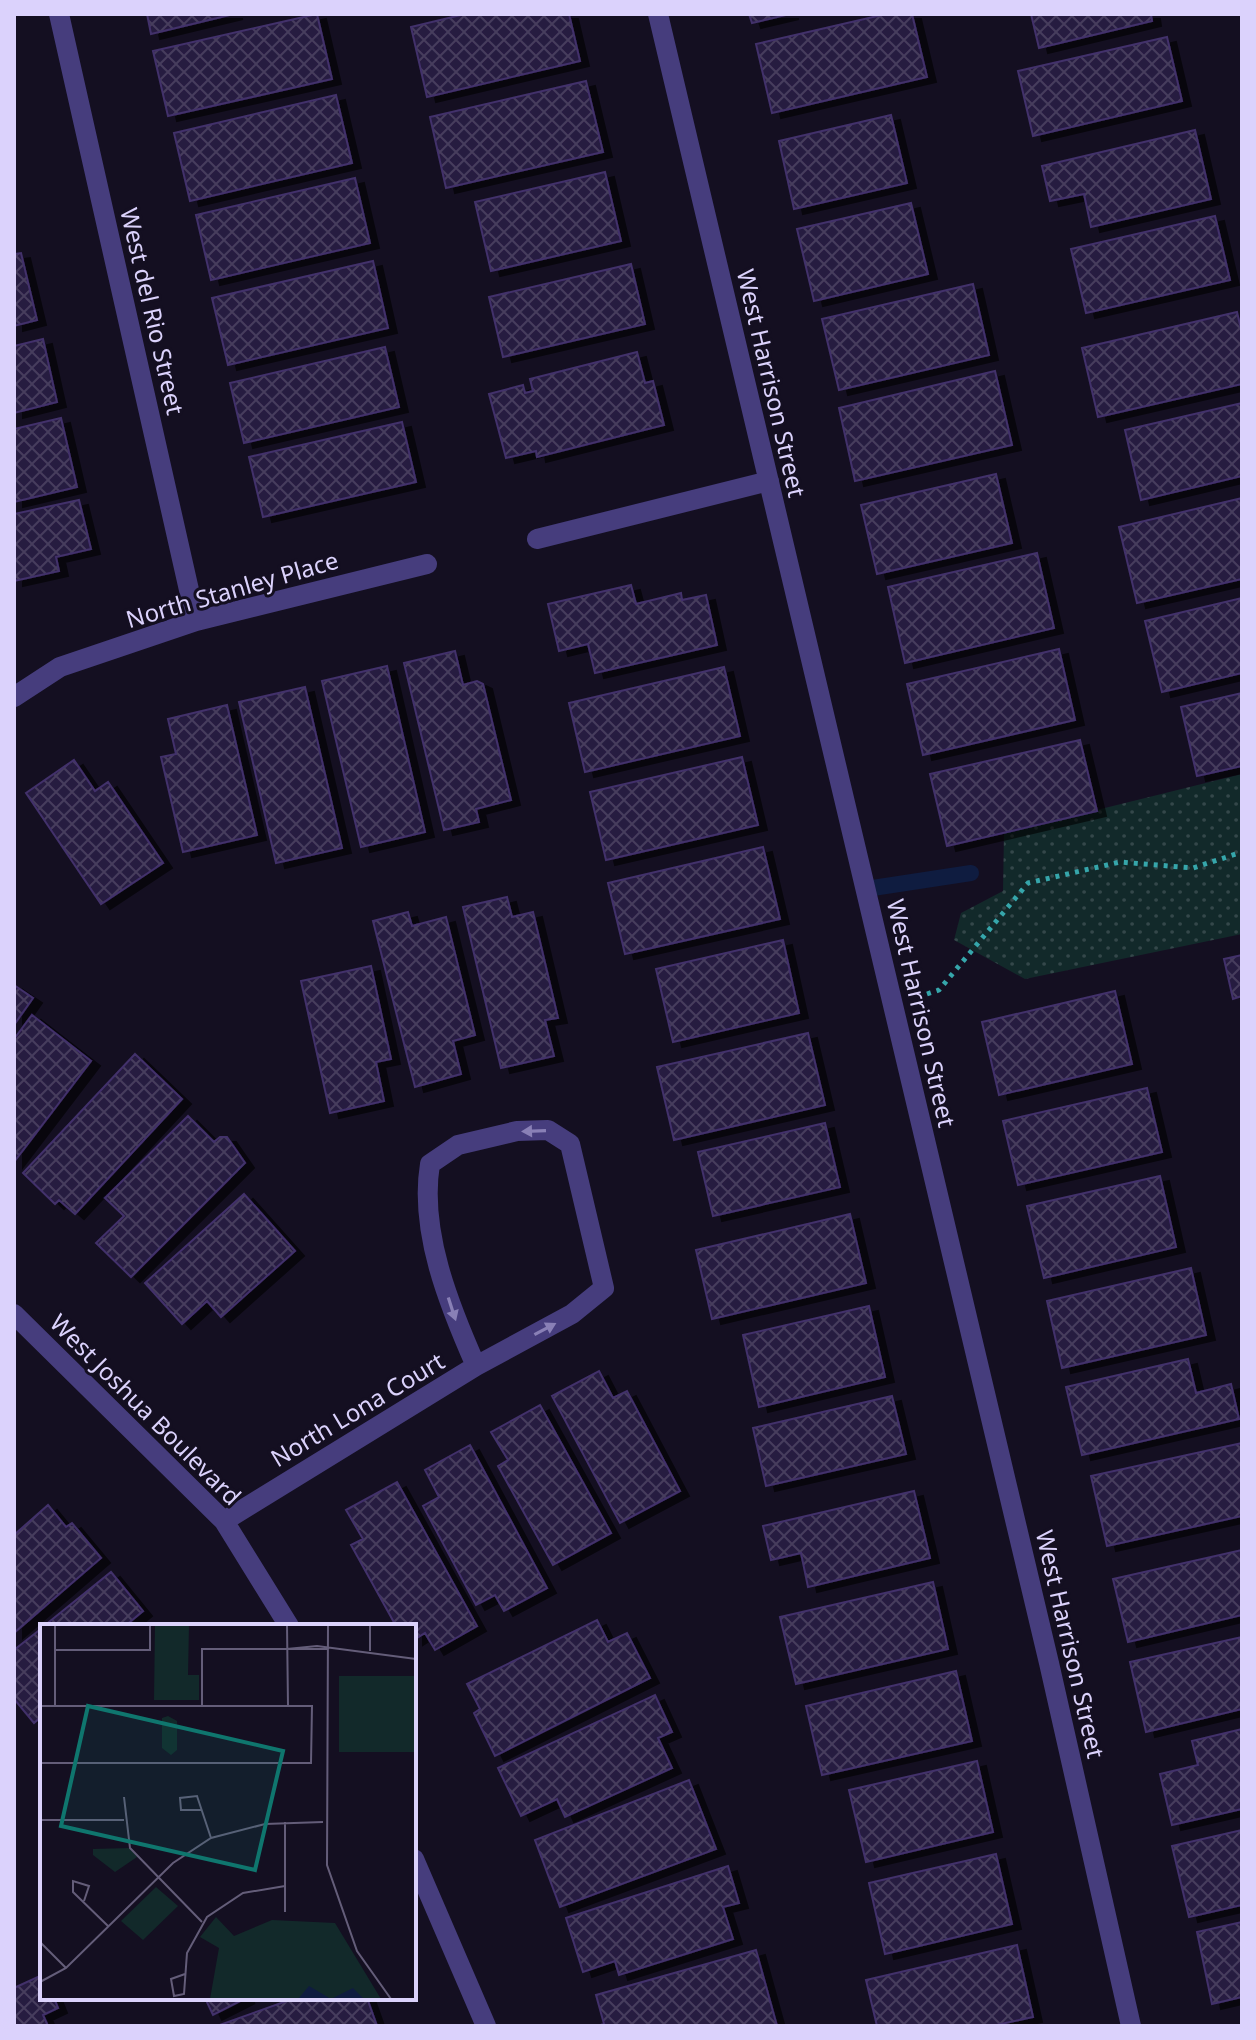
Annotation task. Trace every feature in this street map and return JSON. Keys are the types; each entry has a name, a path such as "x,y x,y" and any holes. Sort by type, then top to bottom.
{"street":[{"name":"West del Rio Street","path":"59,14 196,621"},
{"name":"West Harrison Street","path":"658,14 1049,1663 1131,2026"},
{"path":"537,539 769,481"},
{"name":"North Stanley Place","path":"14,697 60,667 196,621 427,564"},
{"name":"North Lona Court","path":"224,1521 476,1366 572,1314 604,1288 570,1144 548,1130 517,1131 458,1145 430,1164 425,1197 451,1311 476,1366"},
{"name":"West Joshua Boulevard","path":"14,1314 224,1521 288,1624"},
{"path":"416,1864 486,2026"}],"path":[{"path":"893,1003 939,990 1028,883 1120,862 1193,868 1242,852"}],"green space":[{"path":"1242,774 1242,934 1025,979 954,940 961,913 1003,891 1004,833"}],"building":[{"path":"147,14 234,14 151,34"},
{"path":"317,14 332,79 168,116 153,51"},
{"path":"465,14 569,14 580,61 427,97 411,27"},
{"path":"749,14 790,14 752,23"},
{"path":"886,14 912,14 927,77 772,113 756,44"},
{"path":"1031,14 1151,14 1152,21 1039,48"},
{"path":"1167,37 1182,101 1033,136 1018,71"},
{"path":"586,81 603,152 446,188 430,117"},
{"path":"336,95 352,163 190,201 174,133"},
{"path":"891,115 907,183 794,209 779,141"},
{"path":"1195,130 1211,199 1091,227 1084,194 1050,201 1042,166"},
{"path":"605,172 621,241 491,271 475,202"},
{"path":"355,178 370,243 211,280 196,215"},
{"path":"911,203 928,274 814,301 797,229"},
{"path":"1215,216 1230,280 1086,313 1071,249"},
{"path":"21,253 37,320 14,326 14,254"},
{"path":"373,261 388,328 228,365 212,298"},
{"path":"631,264 645,324 503,357 489,297"},
{"path":"973,284 989,355 839,390 822,319"},
{"path":"1237,312 1242,333 1242,384 1098,417 1082,348"},
{"path":"43,339 57,402 14,413 14,346"},
{"path":"385,347 399,407 244,443 230,383"},
{"path":"637,352 645,383 653,381 664,425 537,457 536,451 506,458 489,394 523,385 525,393 533,391 530,379"},
{"path":"995,371 1012,445 855,481 839,408"},
{"path":"1242,403 1242,476 1141,500 1125,430"},
{"path":"61,418 77,487 14,502 14,429"},
{"path":"402,422 416,482 263,517 249,457"},
{"path":"996,474 1012,543 877,574 861,505"},
{"path":"1242,498 1242,579 1137,603 1119,527"},
{"path":"79,500 91,549 56,557 59,571 14,581 14,514"},
{"path":"1037,553 1054,628 905,663 888,587"},
{"path":"631,585 636,604 681,593 682,600 706,595 717,645 595,673 588,644 559,651 548,604"},
{"path":"1242,598 1242,673 1162,692 1145,621"},
{"path":"1059,649 1075,720 923,755 907,684"},
{"path":"455,651 463,685 477,681 483,684 511,800 476,809 479,822 444,830 404,663"},
{"path":"387,666 425,832 361,847 322,681"},
{"path":"724,667 740,736 585,772 569,703"},
{"path":"305,687 342,848 276,863 239,702"},
{"path":"1242,693 1242,766 1197,776 1181,707"},
{"path":"227,705 257,835 183,852 161,757 176,754 168,719"},
{"path":"1080,740 1097,811 947,846 930,774"},
{"path":"742,757 758,825 606,860 590,792"},
{"path":"74,760 95,791 108,782 163,863 101,904 26,793"},
{"path":"763,847 780,919 625,954 608,883"},
{"path":"507,897 512,917 533,912 558,1018 545,1020 554,1056 501,1068 463,907"},
{"path":"408,912 412,926 446,917 475,1035 453,1041 461,1074 415,1087 373,921"},
{"path":"783,940 799,1013 673,1042 656,969"},
{"path":"1242,955 1242,996 1233,999 1224,959"},
{"path":"371,966 391,1059 376,1062 384,1101 330,1113 301,981"},
{"path":"14,985 33,998 14,1025"},
{"path":"1115,991 1132,1064 999,1095 982,1022"},
{"path":"32,1015 91,1061 14,1162 14,1039"},
{"path":"808,1033 825,1105 674,1140 657,1067"},
{"path":"135,1054 182,1099 75,1214 59,1200 55,1204 23,1173"},
{"path":"1147,1088 1162,1152 1018,1185 1003,1121"},
{"path":"188,1116 214,1142 220,1137 227,1137 245,1163 131,1277 96,1243 124,1216 105,1198"},
{"path":"825,1123 840,1187 713,1216 698,1152"},
{"path":"1160,1176 1176,1247 1044,1278 1027,1206"},
{"path":"244,1194 295,1251 221,1317 207,1301 182,1324 145,1283"},
{"path":"850,1214 866,1283 712,1319 696,1250"},
{"path":"1191,1268 1206,1335 1062,1368 1047,1301"},
{"path":"869,1306 885,1377 759,1407 743,1335"},
{"path":"1188,1359 1196,1393 1231,1384 1239,1419 1082,1455 1066,1387"},
{"path":"599,1371 613,1398 627,1391 680,1491 620,1523 552,1396"},
{"path":"892,1396 906,1454 766,1486 753,1428"},
{"path":"540,1405 611,1533 553,1565 498,1466 508,1460 491,1432"},
{"path":"1242,1443 1242,1516 1107,1546 1091,1476"},
{"path":"470,1445 547,1588 504,1611 495,1595 476,1605 423,1506 439,1497 425,1470"},
{"path":"397,1482 477,1626 435,1650 425,1633 416,1639 416,1624 395,1624 351,1545 363,1539 346,1510"},
{"path":"914,1491 930,1558 808,1587 801,1553 771,1560 763,1526"},
{"path":"48,1505 66,1527 72,1523 101,1558 14,1633 14,1535"},
{"path":"1242,1550 1242,1615 1128,1642 1113,1579"},
{"path":"111,1572 143,1611 127,1624 46,1624"},
{"path":"933,1582 948,1649 796,1684 780,1617"},
{"path":"597,1620 608,1642 627,1633 650,1678 495,1756 474,1713 480,1709 467,1684"},
{"path":"40,1630 40,1718 34,1723 14,1699 14,1650"},
{"path":"1242,1637 1242,1709 1146,1732 1130,1662"},
{"path":"956,1671 972,1741 822,1775 806,1706"},
{"path":"655,1695 672,1732 658,1738 672,1768 565,1817 557,1799 521,1816 498,1768"},
{"path":"1242,1729 1242,1809 1172,1825 1160,1774 1198,1765 1192,1741"},
{"path":"977,1761 993,1832 866,1862 849,1790"},
{"path":"689,1780 716,1849 560,1907 535,1840"},
{"path":"1242,1830 1242,1905 1189,1917 1172,1846"},
{"path":"996,1854 1012,1924 885,1954 869,1883"},
{"path":"728,1866 739,1903 723,1907 733,1939 619,1975 615,1961 583,1972 566,1918"},
{"path":"1242,1922 1242,1997 1212,2004 1197,1932"},
{"path":"1017,1945 1033,2017 992,2026 877,2026 866,1980"},
{"path":"756,1950 777,2026 597,2026 604,2024 596,1995"},
{"path":"40,1976 40,2000 55,2000 58,2008 43,2015 48,2026 14,2026 14,1988"},
{"path":"206,2000 242,2000 213,2015"},
{"path":"289,2000 368,2000 377,2026 217,2026"}],"waterway":[{"path":"866,889 971,873"}]}
